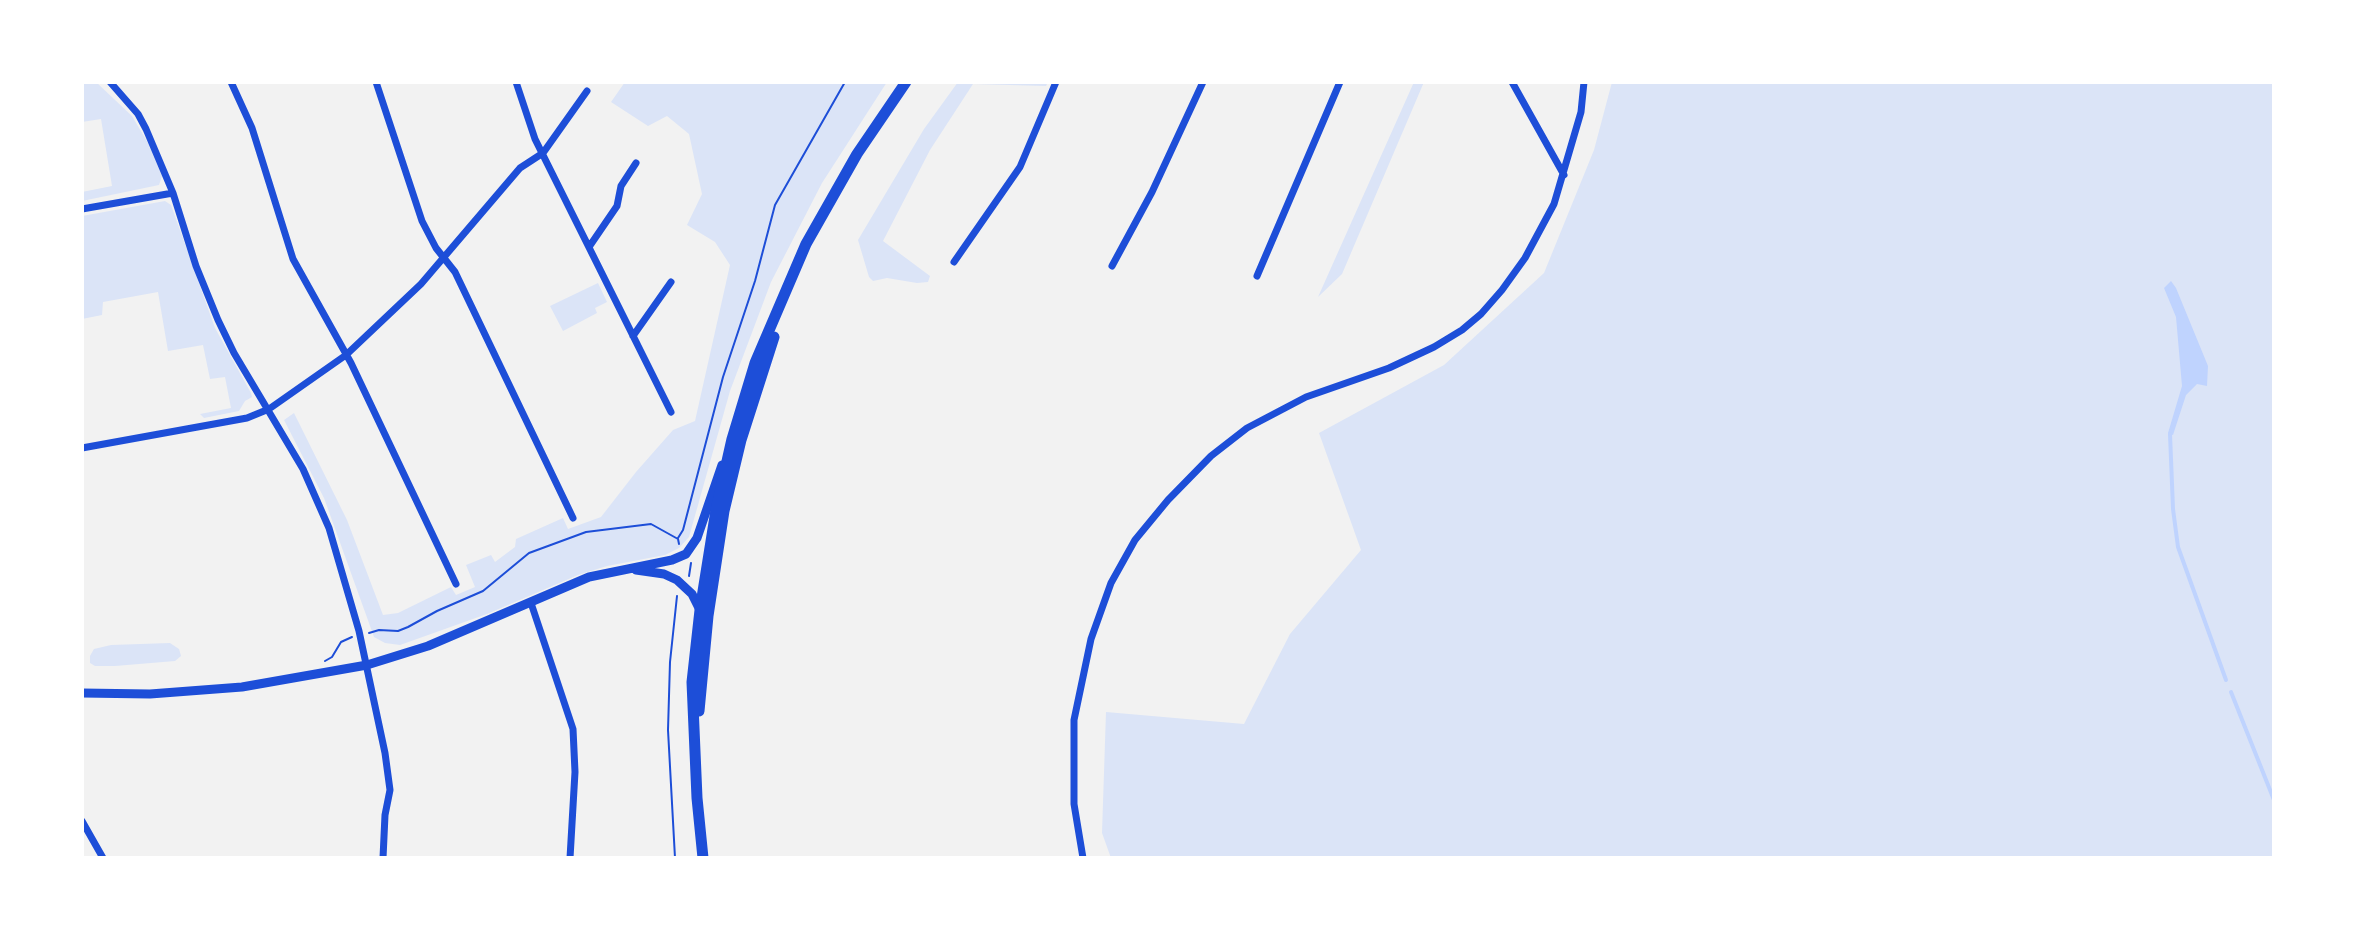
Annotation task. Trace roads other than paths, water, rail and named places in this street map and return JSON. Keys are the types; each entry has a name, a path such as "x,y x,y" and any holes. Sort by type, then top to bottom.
{"main road":[{"path":"703,858 692,682 716,510 732,439 755,363 806,244 849,167 906,82"},
{"path":"696,743 708,616 724,511 741,440 790,283"}],"street":[{"path":"110,82 146,129 173,193 196,266 218,320 234,353 303,469 329,528 367,665 385,753 390,790 385,815 383,858"},
{"path":"231,82 252,128 293,259 346,355 456,584"},
{"path":"376,82 422,221 436,248 455,272 573,518"},
{"path":"516,82 527,119 671,412"},
{"path":"954,262 1020,167 1056,82"},
{"path":"1112,266 1152,192 1203,82"},
{"path":"1257,276 1340,82"},
{"path":"1512,82 1564,175"},
{"path":"1083,858 1074,804 1074,720 1091,639 1111,583 1135,540 1211,456 1247,428 1306,397 1389,368 1434,347 1462,330 1502,290 1525,258 1554,204 1581,112 1584,82"},
{"path":"82,448 247,418 269,409 346,355 421,284 520,168 543,153 587,91"},
{"path":"589,247 617,206 621,186 636,163"},
{"path":"82,209 173,193"},
{"path":"633,336 671,282"},
{"path":"82,693 150,694 227,688 367,665 428,646 589,577 672,560 686,554 693,545 732,439"},
{"path":"624,569 671,576 692,594 700,610"},
{"path":"531,603 573,729 575,772 570,858"},
{"path":"82,821 103,858"}],"water":[{"path":"2171,281 2208,366 2207,386 2197,384 2186,395 2173,435 2168,433 2182,386 2176,317 2164,288"}],"waterway":[{"path":"2170,434 2178,547 2226,680"},
{"path":"2231,692 2274,800"}]}
